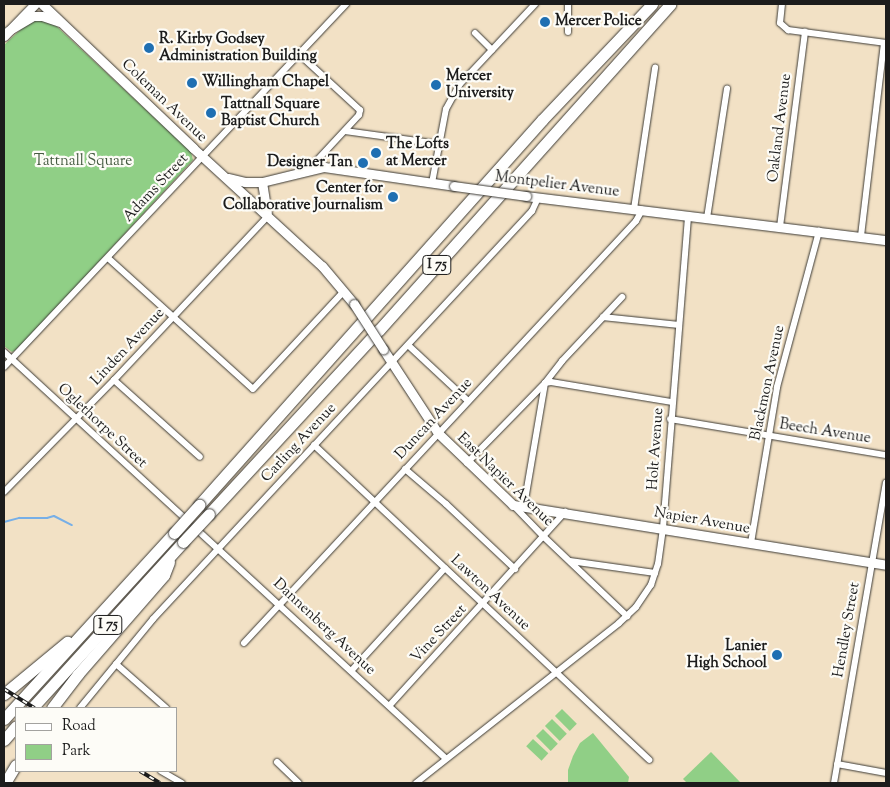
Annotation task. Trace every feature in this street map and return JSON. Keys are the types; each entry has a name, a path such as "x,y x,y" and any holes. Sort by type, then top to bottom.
{"highway":[{"name":"I 75","path":"4,719 174,533 542,120 652,4"},
{"name":"I 75","path":"33,707 392,315 670,4"},
{"path":"53,707 78,674 164,574 173,553"},
{"path":"4,694 92,622"},
{"path":"4,740 15,727"},
{"path":"5,783 15,767"}],"street":[{"path":"6,34 35,4"},
{"name":"Coleman Avenue","path":"43,4 202,156 322,266 354,304 383,349"},
{"name":"Adams Street","path":"4,367 346,4"},
{"path":"432,183 446,109 460,84 536,4"},
{"path":"568,4 568,32"},
{"path":"782,4 780,19 784,28 885,43 861,236"},
{"path":"6,34 33,16 42,16 66,26"},
{"name":"Oakland Avenue","path":"780,227 805,32"},
{"path":"475,33 492,50"},
{"path":"299,54 360,110 344,131 308,170"},
{"name":"Duncan Avenue","path":"244,643 636,221 655,68"},
{"path":"707,218 726,89"},
{"path":"344,131 439,144"},
{"name":"Montpelier Avenue","path":"226,177 245,182 262,182 324,167 538,198 886,240"},
{"path":"262,182 264,208 268,216"},
{"name":"Carling Avenue","path":"81,707 218,548 532,211 538,198"},
{"name":"Linden Avenue","path":"4,492 76,420 268,216"},
{"name":"Holt Avenue","path":"416,783 627,616 644,596 655,573 663,528 670,419 688,216"},
{"name":"Blackmon Avenue","path":"751,543 777,387 819,231"},
{"path":"108,258 253,389 344,291"},
{"path":"467,463 545,383 562,361 622,297"},
{"path":"603,317 679,325"},
{"path":"408,345 468,401"},
{"name":"East Napier Avenue","path":"383,349 390,363 438,433 627,616"},
{"name":"Oglethorpe Street","path":"4,352 183,517"},
{"path":"114,380 200,457"},
{"path":"545,383 551,382 672,402"},
{"path":"524,506 545,383"},
{"name":"Beech Avenue","path":"670,419 886,455"},
{"name":"Lawton Avenue","path":"314,445 649,760"},
{"path":"405,469 446,504 514,569"},
{"name":"Hendley Street","path":"834,783 886,482"},
{"name":"Napier Avenue","path":"513,505 886,565"},
{"name":"Vine Street","path":"390,705 565,512"},
{"name":"Dannenberg Avenue","path":"183,517 446,758"},
{"path":"570,561 655,573"},
{"path":"352,670 445,568"},
{"path":"116,664 165,707"},
{"path":"277,762 299,783"},
{"path":"837,764 886,773"},
{"path":"163,772 182,783"}],"green space":[{"name":"Tattnall Square","path":"33,18 52,22 191,152 193,160 18,349 12,352 4,346 4,45"},
{"path":"562,709 577,724 570,731 555,716"},
{"path":"552,719 567,734 560,741 545,726"},
{"path":"543,729 558,744 551,751 536,736"},
{"path":"593,733 629,777 628,783 568,783 568,770 573,756 580,743"},
{"path":"533,739 548,753 542,761 526,746"},
{"path":"711,752 741,783 687,783 683,779"}],"waterway":[{"path":"4,522 19,518 47,518 54,516 72,525"}],"railway":[{"path":"4,689 33,707"},
{"path":"142,772 160,783"}],"place":[{"name":"Mercer Police","path":"545,22"},
{"name":"R. Kirby Godsey Administration Building","path":"149,48"},
{"name":"Willingham Chapel","path":"192,83"},
{"name":"Mercer University","path":"436,85"},
{"name":"Tattnall Square Baptist Church","path":"211,113"},
{"name":"The Lofts at Mercer","path":"376,153"},
{"name":"Designer Tan","path":"363,163"},
{"name":"Center for Collaborative Journalism","path":"393,197"},
{"name":"Lanier High School","path":"777,655"}]}
